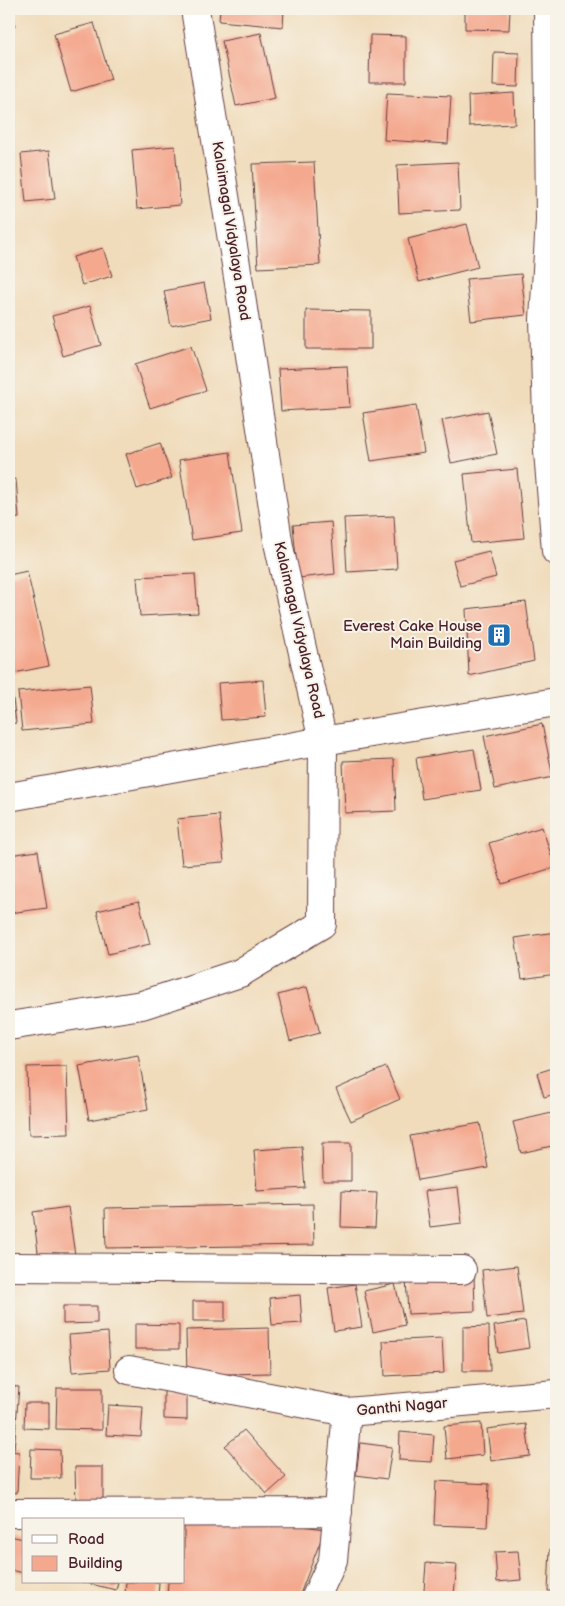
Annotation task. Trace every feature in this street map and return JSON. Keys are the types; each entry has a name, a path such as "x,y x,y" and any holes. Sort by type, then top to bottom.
{"street":[{"name":"Kalaimagal Vidyalaya Road","path":"9,1026 142,1005 240,973 322,924 323,741 279,547 240,286 195,9"},
{"path":"548,9 553,221 544,320 556,551"},
{"path":"9,797 556,702"},
{"path":"9,1267 462,1270"},
{"path":"129,1370 347,1412"},
{"name":"Ganthi Nagar","path":"316,1597 333,1560 347,1412 556,1394"},
{"path":"9,1513 338,1512"}],"building":[{"path":"9,9 11,9 15,26 9,27"},
{"path":"220,9 284,9 283,27 219,21"},
{"path":"465,9 510,9 509,30 465,29"},
{"path":"94,23 111,80 71,92 54,34"},
{"path":"261,33 275,98 236,106 222,41"},
{"path":"370,35 406,36 406,82 369,82"},
{"path":"494,52 519,53 518,87 493,86"},
{"path":"387,93 451,96 448,144 384,140"},
{"path":"514,93 515,124 469,126 468,96"},
{"path":"175,146 180,205 137,209 132,150"},
{"path":"49,151 55,199 26,202 21,154"},
{"path":"314,162 320,265 258,268 252,164"},
{"path":"458,162 460,210 399,213 397,165"},
{"path":"467,224 478,267 419,282 408,239"},
{"path":"103,248 112,276 82,285 73,257"},
{"path":"521,274 526,315 471,321 466,279"},
{"path":"204,283 211,318 171,326 164,291"},
{"path":"90,306 101,345 63,356 52,316"},
{"path":"306,310 371,311 371,349 306,349"},
{"path":"191,346 206,390 150,408 135,364"},
{"path":"347,366 350,407 281,411 278,369"},
{"path":"416,405 424,453 371,461 363,413"},
{"path":"488,411 497,454 451,463 442,420"},
{"path":"160,443 172,478 137,489 126,454"},
{"path":"230,452 242,533 192,540 179,460"},
{"path":"517,469 524,538 471,543 464,474"},
{"path":"16,479 19,518 9,519 9,480"},
{"path":"394,516 397,569 347,572 344,518"},
{"path":"331,522 335,574 298,578 293,525"},
{"path":"489,551 496,577 460,586 453,560"},
{"path":"27,571 49,666 9,674 9,575"},
{"path":"195,574 198,613 140,616 137,577"},
{"name":"Everest Cake House Main Building","path":"526,602 534,661 469,676 466,609"},
{"path":"263,680 266,717 221,720 218,683"},
{"path":"90,685 94,724 22,731 18,692"},
{"path":"9,691 12,691 16,723 9,724"},
{"path":"542,724 553,777 495,789 484,736"},
{"path":"474,749 481,790 422,799 416,758"},
{"path":"394,759 396,811 345,813 343,761"},
{"path":"219,815 224,862 182,865 177,819"},
{"path":"542,827 555,867 502,884 489,843"},
{"path":"38,851 47,908 9,913 9,855"},
{"path":"139,901 150,944 108,954 97,911"},
{"path":"556,932 556,974 522,979 515,938"},
{"path":"307,987 320,1033 290,1041 278,995"},
{"path":"138,1055 148,1109 89,1120 79,1066"},
{"path":"67,1066 69,1134 29,1135 27,1067"},
{"path":"386,1067 400,1099 351,1121 336,1089"},
{"path":"556,1067 556,1094 544,1097 537,1073"},
{"path":"556,1112 556,1145 521,1153 513,1122"},
{"path":"480,1123 488,1168 418,1180 410,1136"},
{"path":"322,1143 351,1143 351,1181 323,1181"},
{"path":"302,1147 305,1188 257,1191 254,1150"},
{"path":"458,1187 462,1223 430,1227 425,1191"},
{"path":"342,1191 377,1193 375,1228 341,1227"},
{"path":"313,1204 314,1245 106,1248 105,1208"},
{"path":"68,1207 75,1255 39,1260 33,1212"},
{"path":"517,1266 523,1314 487,1318 482,1270"},
{"path":"474,1274 475,1311 408,1314 406,1277"},
{"path":"355,1284 362,1327 334,1331 328,1288"},
{"path":"395,1284 405,1325 373,1332 364,1291"},
{"path":"300,1295 302,1323 272,1325 270,1298"},
{"path":"193,1301 225,1301 225,1321 193,1321"},
{"path":"63,1306 97,1306 97,1323 63,1324"},
{"path":"525,1321 529,1348 498,1353 494,1326"},
{"path":"135,1324 179,1325 179,1349 135,1349"},
{"path":"489,1326 490,1371 463,1371 463,1327"},
{"path":"269,1328 270,1373 187,1375 186,1330"},
{"path":"108,1332 110,1369 72,1372 69,1335"},
{"path":"442,1338 444,1373 385,1376 383,1341"},
{"path":"9,1386 19,1387 14,1450 9,1450"},
{"path":"57,1388 102,1388 102,1430 56,1429"},
{"path":"164,1389 187,1389 187,1420 164,1419"},
{"path":"25,1403 49,1403 49,1429 24,1428"},
{"path":"108,1405 143,1407 141,1437 106,1435"},
{"path":"481,1423 483,1455 447,1459 444,1426"},
{"path":"526,1424 530,1456 491,1461 487,1429"},
{"path":"244,1430 286,1477 267,1494 225,1446"},
{"path":"400,1432 434,1435 432,1462 399,1460"},
{"path":"360,1443 392,1447 387,1479 356,1475"},
{"path":"31,1449 60,1450 61,1478 30,1478"},
{"path":"9,1451 19,1452 17,1493 9,1492"},
{"path":"75,1467 103,1467 103,1505 76,1505"},
{"path":"436,1481 489,1484 487,1527 434,1525"},
{"path":"238,1518 325,1529 299,1597 167,1597 168,1584 185,1584 185,1524"},
{"path":"9,1536 22,1539 22,1573 9,1570"},
{"path":"550,1549 556,1549 556,1591 548,1591"},
{"path":"518,1551 521,1580 497,1582 495,1552"},
{"path":"426,1563 457,1565 454,1594 424,1591"},
{"path":"90,1584 118,1584 116,1590"},
{"path":"126,1584 159,1584 158,1596 125,1594"}],"place":[{"name":"Everest Cake House Main Building","path":"499,635"}]}
